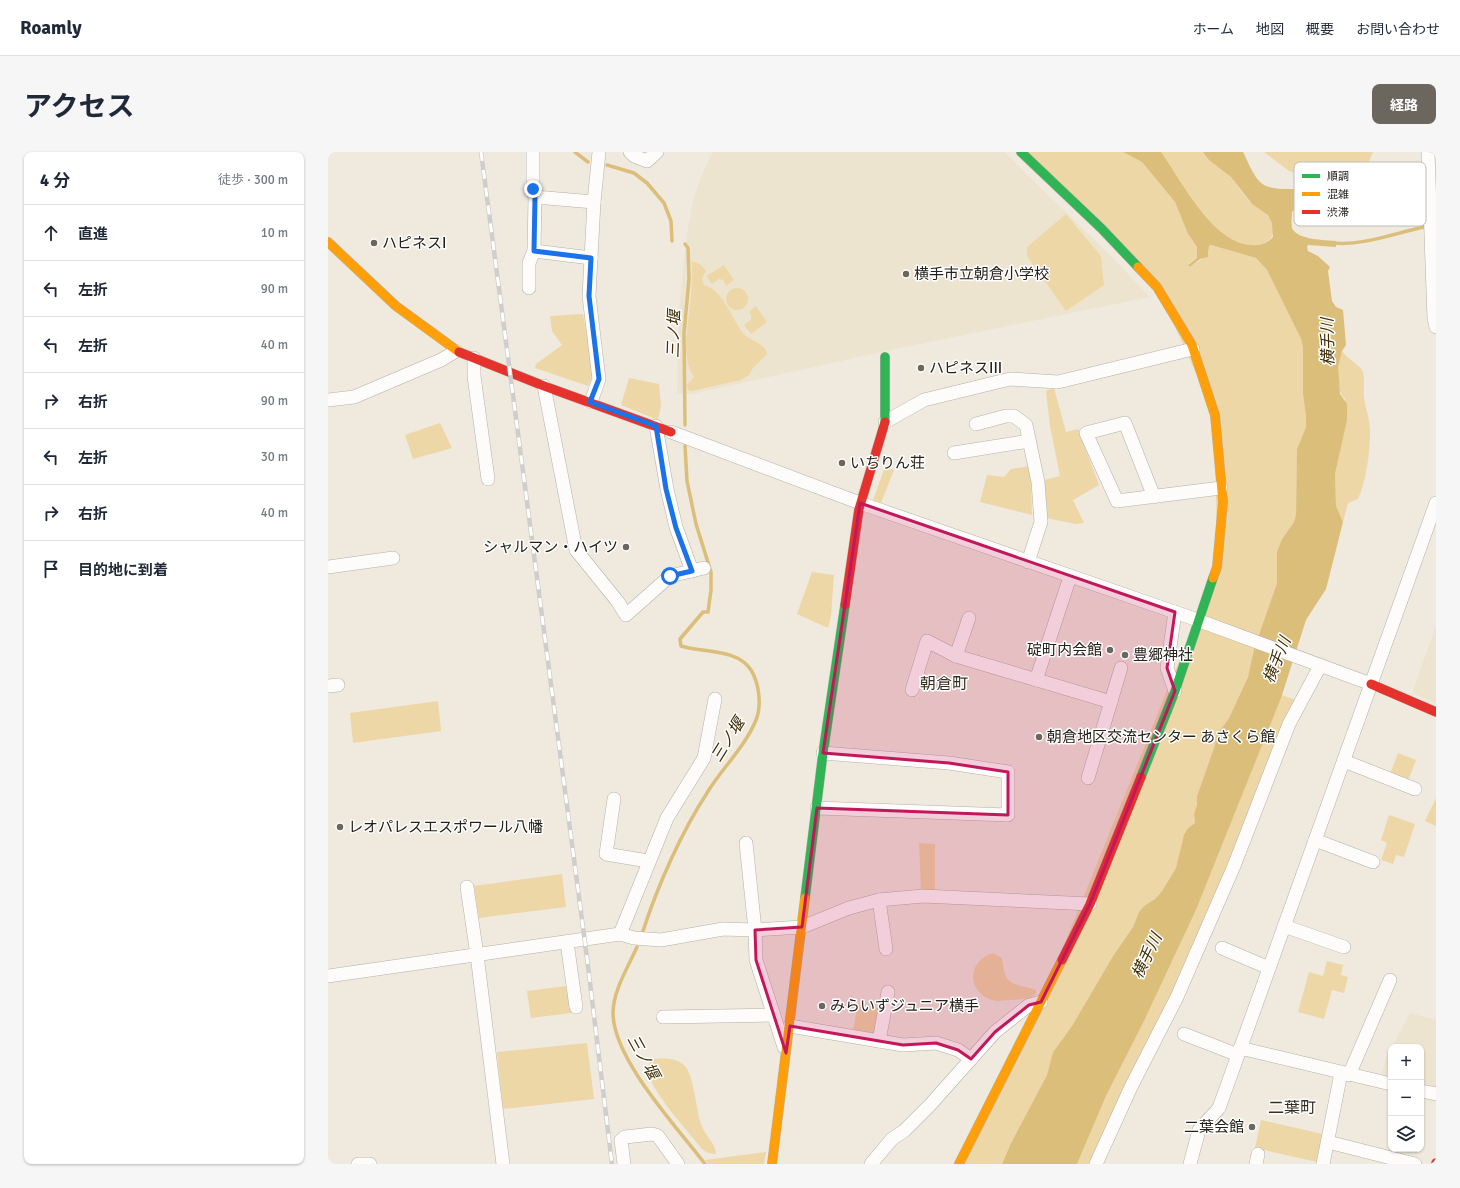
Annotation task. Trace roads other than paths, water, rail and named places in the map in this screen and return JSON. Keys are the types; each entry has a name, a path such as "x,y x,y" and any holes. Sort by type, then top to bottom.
{"street":[{"path":"529,288 529,264 534,251 535,197 533,189 532,152"},
{"path":"590,402 599,379 589,296 594,202 599,152"},
{"path":"630,152 634,156 647,161 657,152"},
{"path":"959,1164 1090,904 1175,691 1202,622 1217,568 1223,502 1215,415 1201,369 1193,349 1157,287 1101,228 1021,152"},
{"path":"1428,152 1434,236 1434,318 1436,327"},
{"path":"535,197 594,202"},
{"path":"328,242 340,251 396,306 456,351 544,386 656,426 860,503 1070,577 1175,612 1371,684 1436,712"},
{"path":"534,251 591,258"},
{"path":"885,422 924,400 938,396 1010,379 1058,382 1193,349"},
{"path":"328,400 354,397 442,360 456,351"},
{"path":"474,358 474,376 488,479"},
{"path":"772,1164 824,753 860,503 885,422 885,358"},
{"path":"544,386 576,550 618,602 626,615 670,576 698,569 676,528 666,489 656,426"},
{"path":"976,424 1006,416 1014,416 1026,425 1038,482 1041,522 1028,562"},
{"path":"1154,497 1125,423 1086,433 1116,502 1154,497 1221,488"},
{"path":"954,453 1029,441"},
{"path":"1190,1164 1199,1130 1219,1108 1436,503"},
{"path":"328,567 393,558"},
{"path":"1036,680 1070,577"},
{"path":"1175,612 1167,668 1175,691"},
{"path":"956,656 969,618"},
{"path":"912,690 927,641 956,656 1111,702"},
{"path":"1096,1164 1131,1087 1177,997 1234,866 1290,724 1318,665"},
{"path":"1088,778 1121,668"},
{"path":"620,934 667,818 704,758 715,698"},
{"path":"817,808 1008,815 1008,772 949,763 824,753"},
{"path":"1344,761 1415,789"},
{"path":"614,799 606,854 648,862"},
{"path":"1315,840 1373,862"},
{"path":"746,843 755,930 756,960 786,1053"},
{"path":"466,887 477,955 503,1164"},
{"path":"328,976 620,934 634,938 661,940 723,929 755,930 802,927 848,908 879,900 923,896 1090,904"},
{"path":"879,900 886,949"},
{"path":"1284,926 1344,947"},
{"path":"567,942 576,1008"},
{"path":"1222,948 1269,968"},
{"path":"1323,1164 1345,1074 1390,980"},
{"path":"879,1041 888,992"},
{"path":"871,1164 892,1138 904,1131 930,1105 995,1032 1029,1005 1041,1002"},
{"path":"663,1016 774,1015"},
{"path":"790,1026 903,1045 936,1043 958,1050 971,1059"},
{"path":"1184,1034 1239,1051 1388,1083"},
{"path":"1424,1092 1436,1094"},
{"path":"624,1164 621,1140 625,1137 652,1134 658,1136 678,1164"},
{"path":"1328,1142 1415,1164"},
{"path":"358,1164 370,1164"}],"water":[{"name":"横手川","path":"1123,152 1161,152 1199,208 1223,234 1237,242 1260,245 1266,243 1273,237 1272,223 1268,215 1252,204 1231,177 1209,160 1203,152 1243,152 1256,178 1266,186 1273,188 1294,189 1292,228 1295,232 1299,235 1312,239 1336,241 1336,247 1308,245 1307,247 1308,251 1318,256 1330,267 1328,271 1332,301 1336,307 1343,310 1346,345 1342,351 1338,367 1340,394 1347,404 1347,420 1335,474 1336,506 1343,522 1326,589 1306,620 1281,698 1196,910 1145,1019 1106,1096 1077,1164 1002,1164 1011,1143 1047,1075 1053,1052 1072,1026 1113,956 1133,927 1139,912 1162,891 1176,868 1184,835 1188,828 1195,823 1194,814 1197,805 1197,796 1215,745 1216,736 1229,718 1248,677 1254,649 1277,583 1277,552 1282,539 1294,522 1296,514 1297,449 1306,427 1303,394 1303,347 1301,339 1267,270 1256,258 1211,245 1209,246 1208,257 1200,259 1190,267 1188,265 1197,258 1197,247 1188,234 1175,202 1142,162"}],"waterway":[{"name":"三ノ堰","path":"575,152 588,162"},
{"name":"三ノ堰","path":"607,165 634,173 647,183 664,203 671,221 672,241"},
{"path":"1333,243 1356,243 1367,241 1425,226"},
{"name":"三ノ堰","path":"685,244 688,248 689,279 684,333 685,425"},
{"name":"三ノ堰","path":"643,931 663,878 679,842 713,784 746,739 756,720 759,708 759,694 756,681 751,670 745,663 737,658 719,652 681,646 680,639 703,612 708,612 711,590 711,572 696,524 687,481 685,446"},
{"name":"三ノ堰","path":"637,947 615,996 613,1013 616,1031 623,1051 648,1092 705,1164"}],"railway":[{"path":"481,152 587,958 612,1164"}],"place":[{"name":"ハピネスI","path":"374,243"},
{"name":"横手市立朝倉小学校","path":"906,274"},
{"name":"ハピネスIII","path":"921,368"},
{"name":"いちりん荘","path":"842,463"},
{"name":"シャルマン・ハイツ","path":"626,547"},
{"name":"碇町内会館","path":"1110,650"},
{"name":"豊郷神社","path":"1125,655"},
{"name":"朝倉地区交流センター あさくら館","path":"1039,737"},
{"name":"レオパレスエスポワール八幡","path":"340,827"},
{"name":"みらいずジュニア横手","path":"822,1006"},
{"name":"二葉会館","path":"1252,1127"}],"district":[{"name":"朝倉町","path":"944,684"},
{"name":"二葉町","path":"1292,1108"}]}
